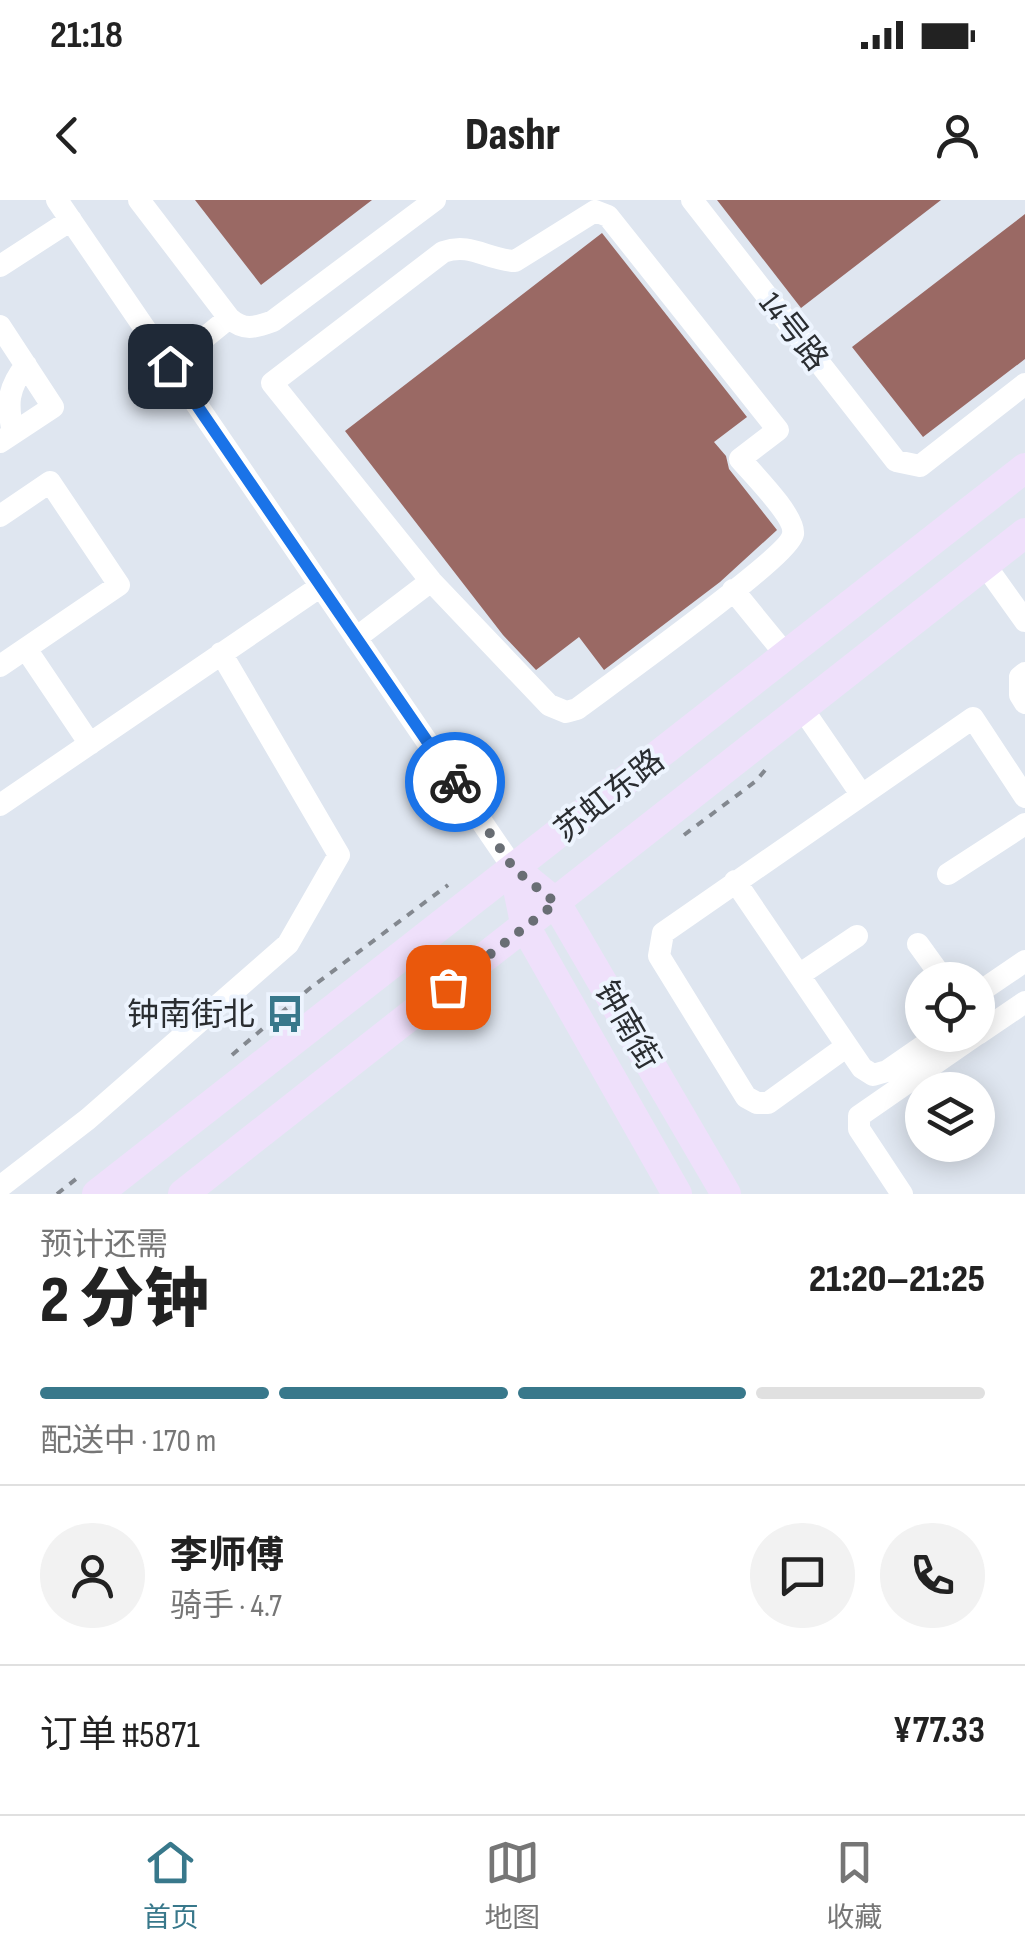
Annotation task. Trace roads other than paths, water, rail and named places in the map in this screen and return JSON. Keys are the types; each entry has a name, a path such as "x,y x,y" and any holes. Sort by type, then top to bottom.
{"main road":[{"name":"苏虹东路","path":"97,1194 1025,468"},
{"name":"苏虹东路","path":"182,1194 1025,533"},
{"name":"钟南街","path":"514,869 556,903 726,1194"},
{"name":"钟南街","path":"514,869 526,928 677,1194"}],"street":[{"name":"钟南街","path":"57,200 514,869"},
{"path":"139,200 229,318 241,328 256,328 273,321 435,200"},
{"name":"14号路","path":"692,200 896,461 920,466 1025,384"},
{"path":"596,211 608,216 778,430 740,459 790,520 793,534 786,548 734,590 577,709 566,712 548,704 431,581 272,383 443,252 458,246 515,261 596,211"},
{"path":"0,266 71,220"},
{"path":"170,366 229,318"},
{"path":"0,326 53,407 7,437"},
{"path":"7,437 8,397 13,380 26,365"},
{"path":"0,516 50,482 119,585 0,666"},
{"path":"984,565 1025,621"},
{"path":"356,638 431,581"},
{"path":"0,805 321,586"},
{"path":"734,590 786,655"},
{"path":"26,648 90,744"},
{"path":"0,1187 88,1119 288,944 339,855 222,653"},
{"path":"1025,673 1020,677 1020,695 1025,702"},
{"path":"802,708 860,794"},
{"path":"847,1046 768,1103 757,1103 746,1096 668,972 658,945 673,924 973,718 1025,797"},
{"path":"948,874 1025,824"},
{"path":"735,881 862,1068 872,1075 886,1072 915,1052"},
{"path":"799,975 858,936"},
{"path":"918,944 931,962"},
{"path":"995,981 1025,961"},
{"path":"995,1022 1025,1002"},
{"path":"902,1194 859,1129 859,1116 951,1052"}],"place":[{"name":"钟南街北","path":"285,1014"}]}
